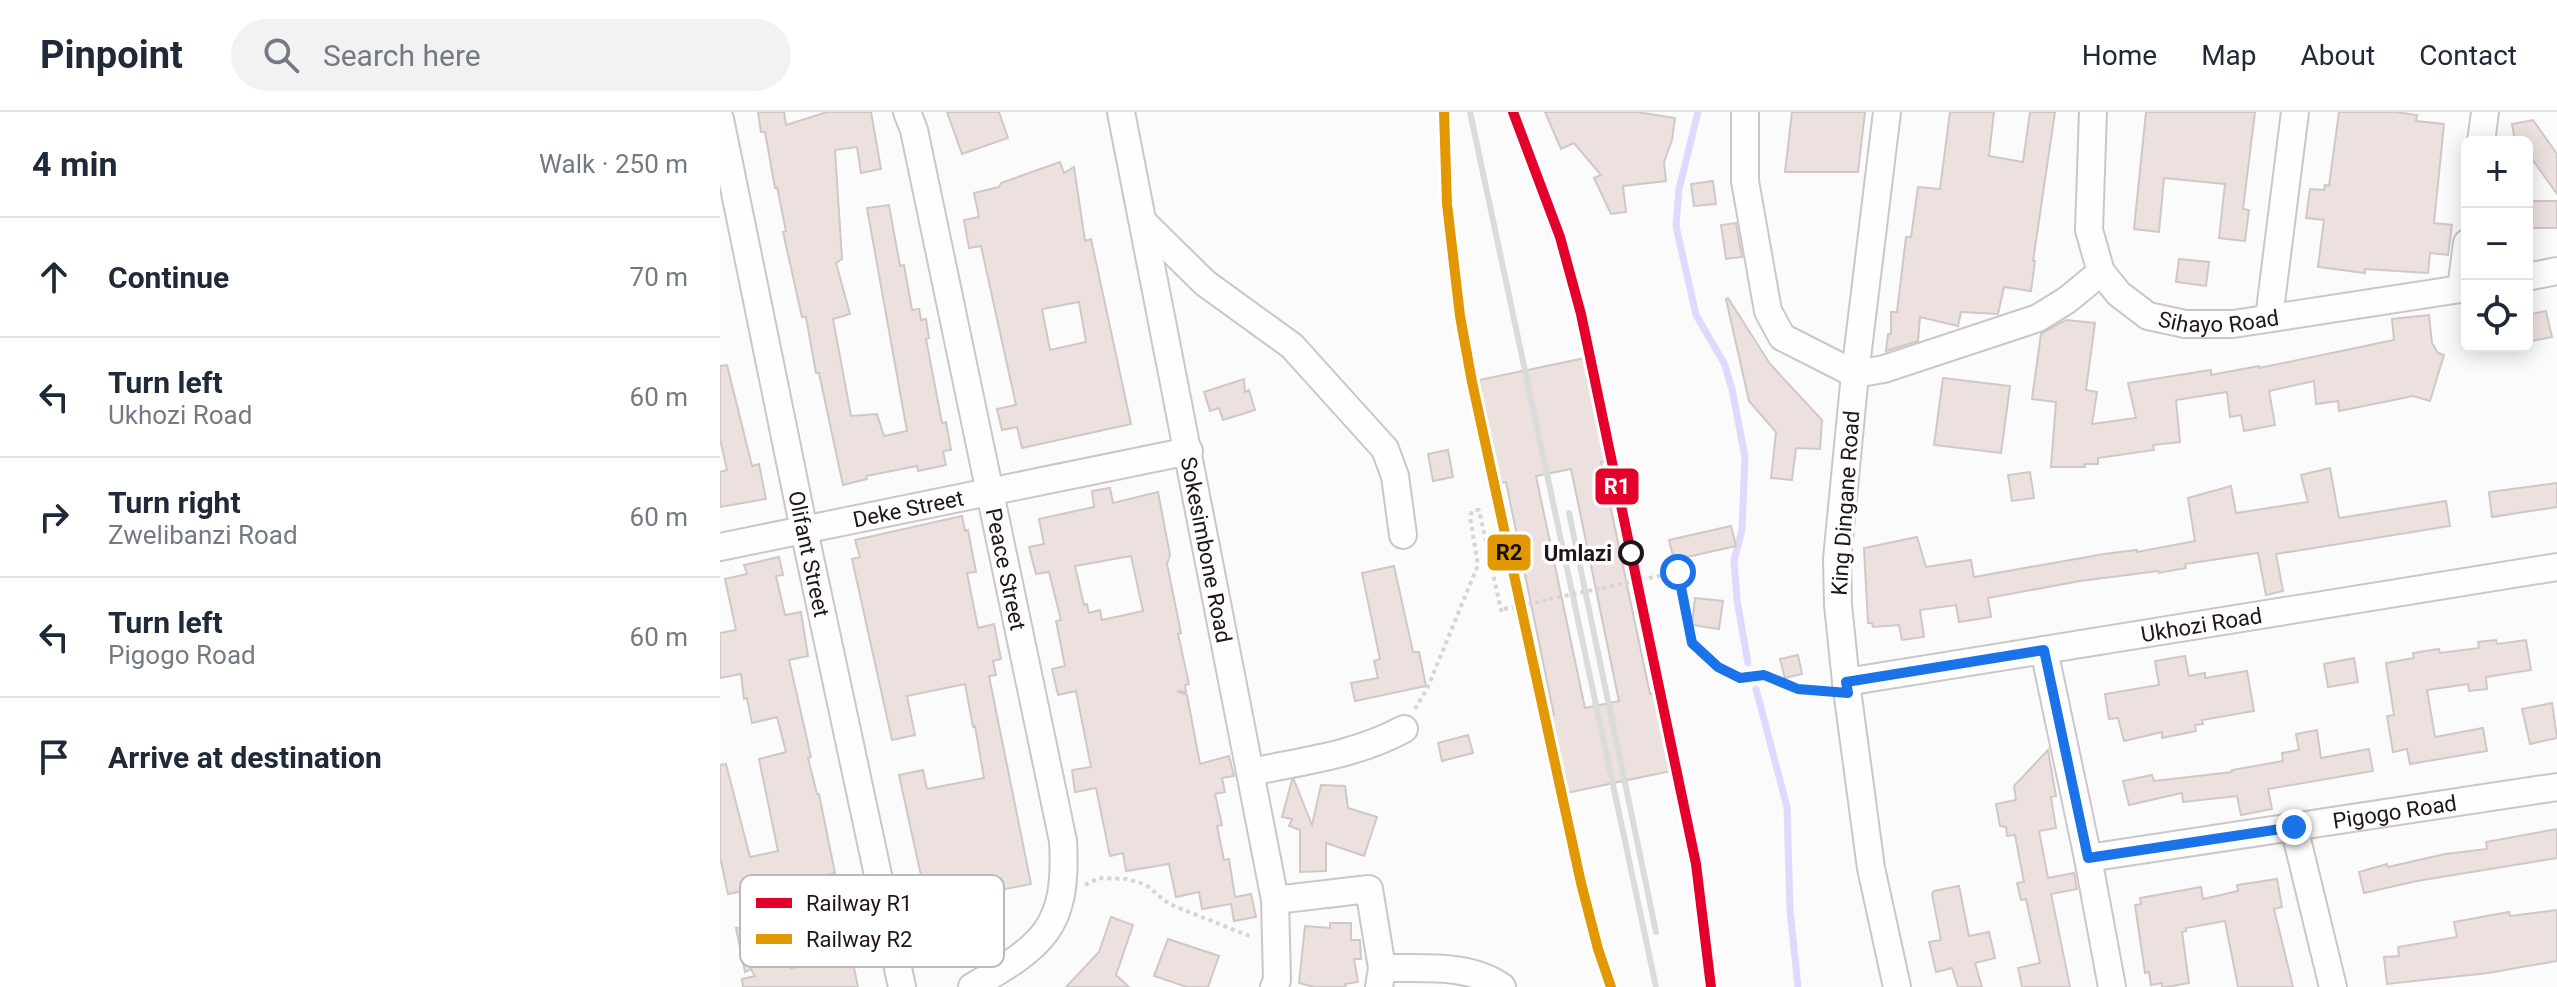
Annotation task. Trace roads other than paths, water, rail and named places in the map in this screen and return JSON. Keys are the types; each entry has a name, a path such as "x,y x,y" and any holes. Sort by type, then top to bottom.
{"street":[{"name":"Peace Street","path":"907,112 914,130 1063,841 1063,887 1059,908 1048,932 1019,960 972,987"},
{"name":"Sokesimbone Road","path":"1121,112 1275,900 1278,942 1274,987"},
{"path":"1745,112 1745,181 1768,311 1782,337 1855,374 1884,369 2038,318 2067,300 2101,272"},
{"name":"King Dingane Road","path":"1887,112 1855,374 1837,559 1838,605 1847,688 1871,868 1897,987"},
{"name":"Sihayo Road","path":"2093,112 2089,230 2101,272 2119,294 2148,316 2185,324 2233,324 2461,288"},
{"path":"2269,318 2295,112"},
{"path":"2482,136 2485,112"},
{"name":"Olifant Street","path":"720,119 878,875"},
{"path":"1143,222 1205,283 1292,346 1385,449 1395,476 1403,535"},
{"path":"2533,276 2557,271"},
{"name":"Deke Street","path":"720,547 1189,451"},
{"name":"Ukhozi Road","path":"1847,688 2044,650 2557,567"},
{"path":"2044,650 2112,987"},
{"path":"1251,772 1341,754 1381,741 1404,729"},
{"name":"Pigogo Road","path":"2088,858 2557,787"},
{"path":"2294,827 2333,987"},
{"path":"1275,900 1369,889 1380,977 1439,969 1477,975 1502,987"},
{"name":"Olifant Street","path":"898,967 902,987"}],"waterway":[{"path":"1698,112 1679,189 1676,226 1696,315 1724,363 1732,389 1745,457 1742,530 1734,560 1737,600 1748,663"},
{"path":"1756,689 1787,807 1790,910 1798,987"}],"railway":[{"path":"1444,112 1447,204 1460,316 1472,382 1581,883 1611,987"},
{"path":"1470,112 1656,987"},
{"path":"1569,513 1656,932"},
{"path":"1648,633 1696,864 1711,987"}],"rail line":[{"name":"R2","path":"1444,112 1447,204 1460,316 1472,382 1581,883 1611,987"},
{"name":"R1","path":"1513,112 1560,237 1581,314 1696,864 1711,987"}],"place":[{"name":"Umlazi","path":"1631,553"}]}
